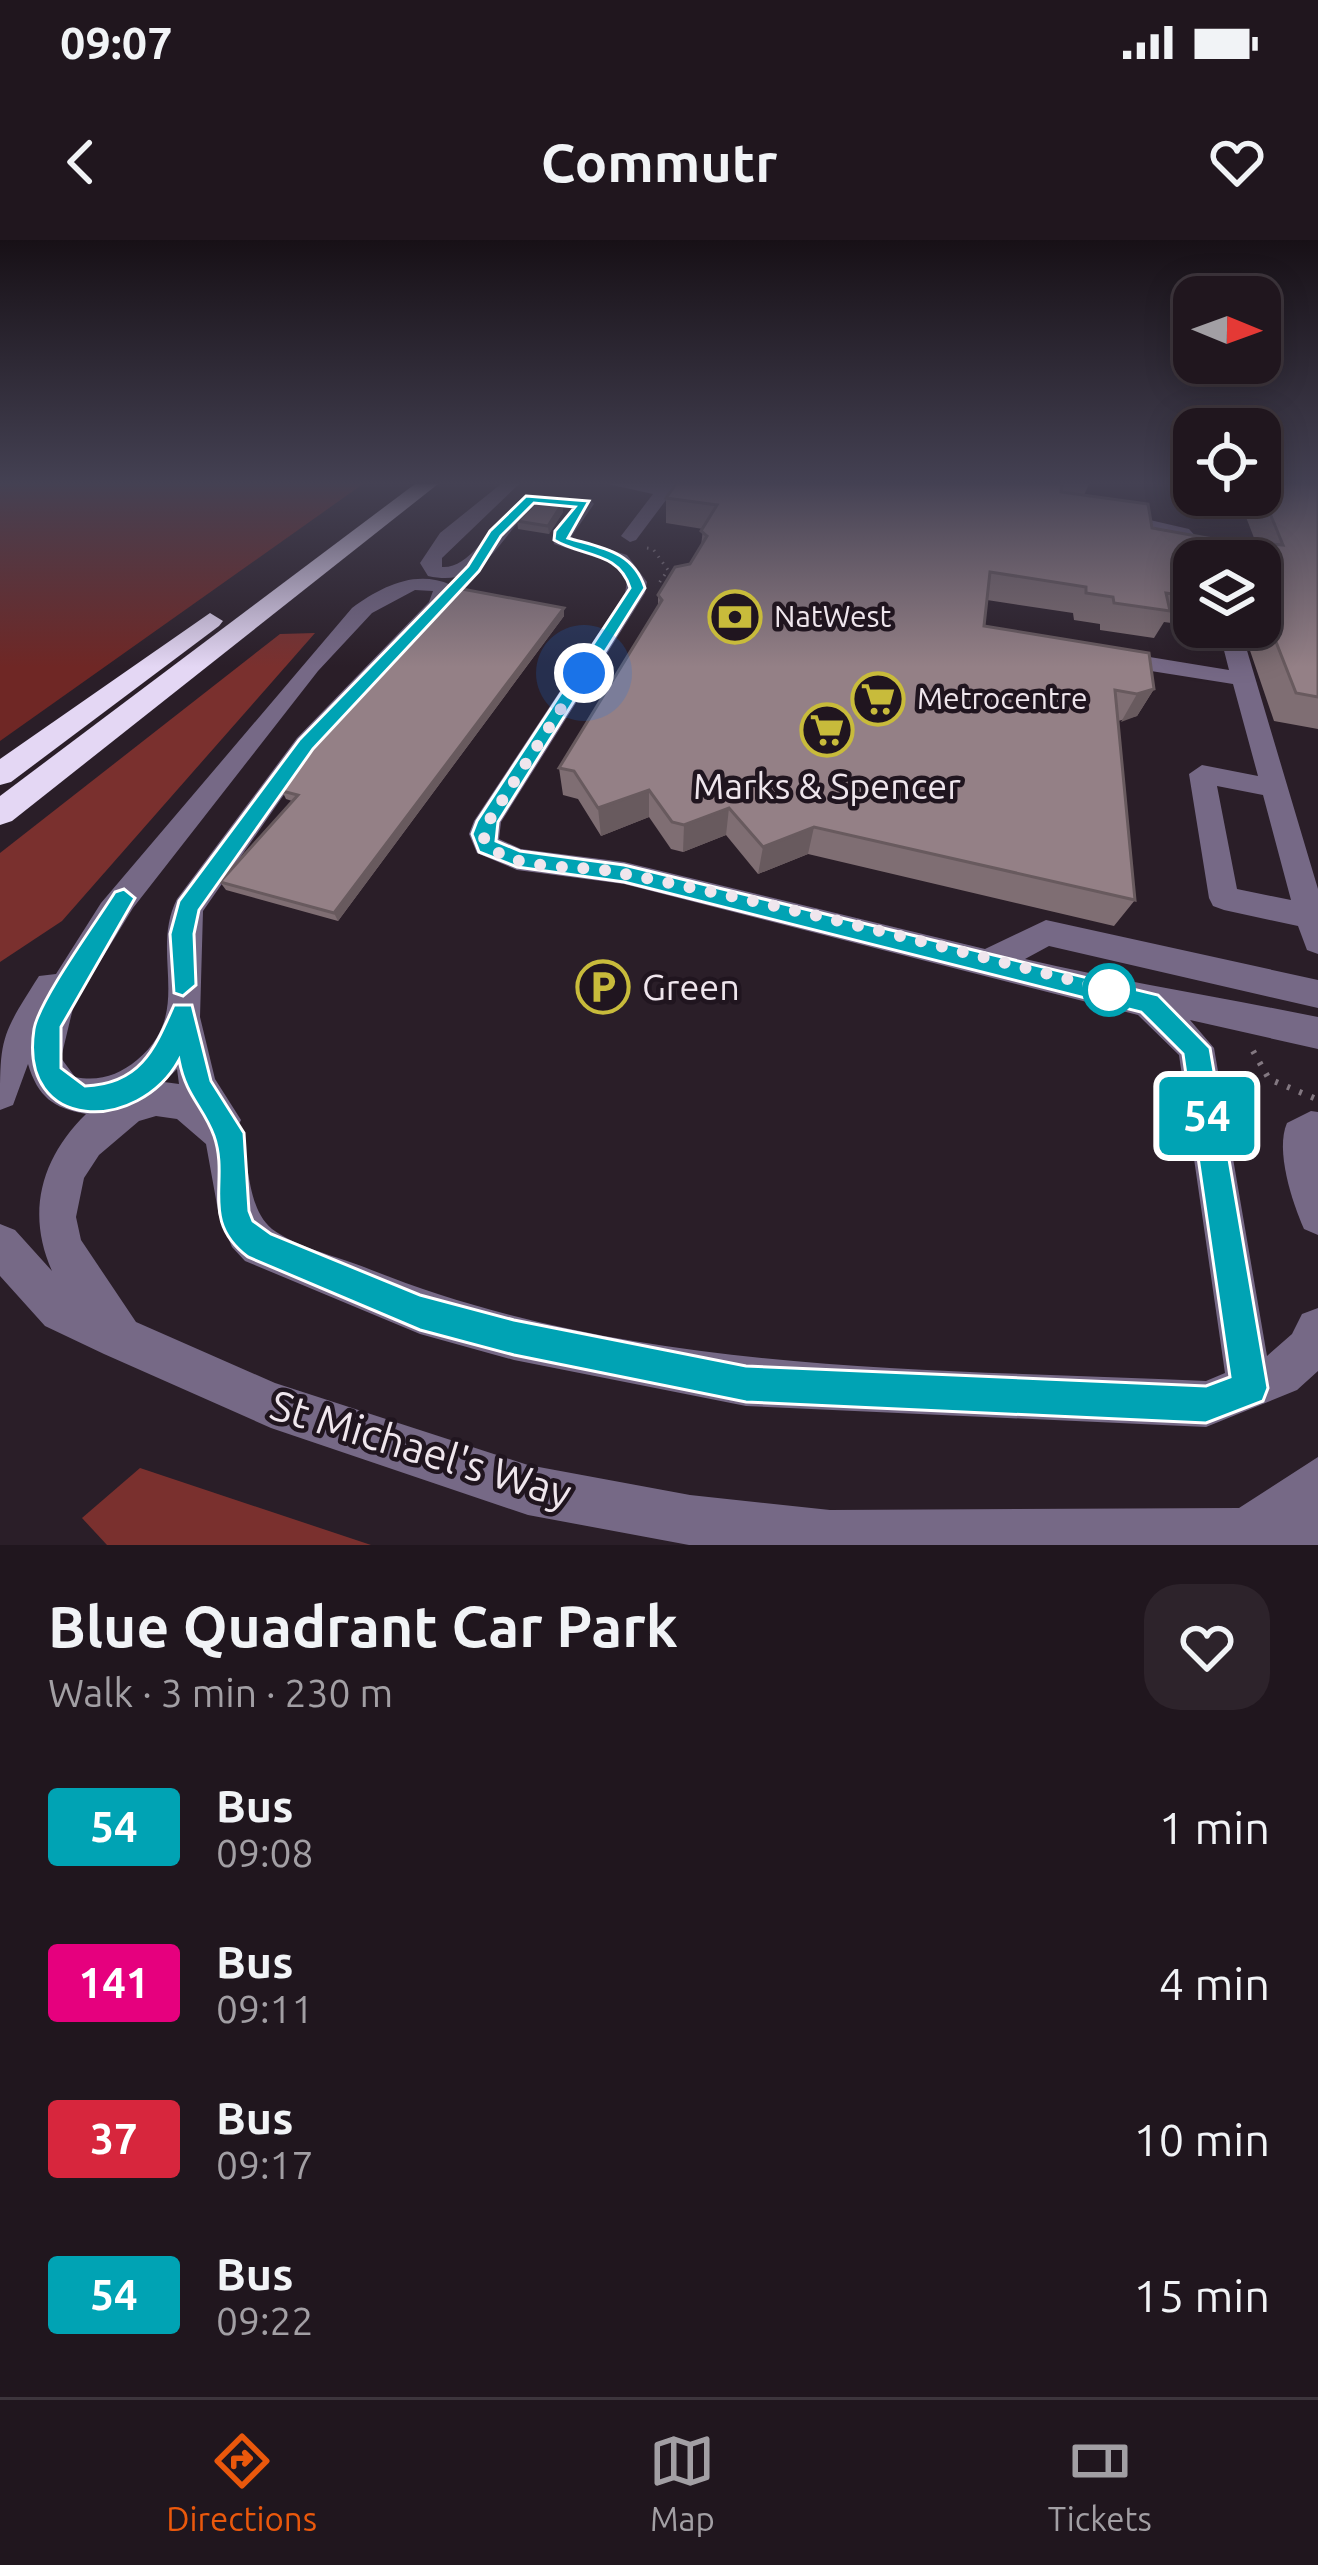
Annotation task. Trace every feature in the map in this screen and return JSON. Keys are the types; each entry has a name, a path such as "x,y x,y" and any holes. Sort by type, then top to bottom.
{"highway":[{"path":"0,775 314,545"},
{"path":"0,813 349,545"}],"street":[{"path":"0,1093 20,1034 38,1003 310,666 359,613 438,545"},
{"path":"443,545 430,568 450,575 471,570"},
{"path":"124,898 48,1025 47,1071 56,1086 83,1100 104,1099 129,1089 162,1063 180,1030 183,1013 182,934 188,908 306,744 471,570 488,545"},
{"path":"576,545 620,559 637,582 635,593 488,821 483,834 487,846 517,859 624,873 1148,1003 1175,1002 1318,1033"},
{"path":"359,613 418,583 436,584 444,590 438,604"},
{"path":"1235,648 1314,929"},
{"path":"1083,653 1243,679"},
{"path":"1274,788 1202,774 1225,898 1314,929"},
{"path":"991,961 1046,934 1318,994"},
{"path":"1196,1048 1244,1020 1275,1010 1267,991 1252,979"},
{"path":"1148,1003 1196,1048 1250,1388"},
{"path":"183,1013 198,1086 229,1133 234,1211 242,1232 260,1246 420,1312 514,1338 746,1384 1206,1404 1281,1374 1308,1351 1318,1330"},
{"path":"120,1337 61,1242 58,1196 77,1149 111,1116 130,1107 167,1101 205,1114 231,1160"},
{"path":"1318,1131 1311,1129 1300,1136 1318,1215"},
{"name":"St Michael's Way","path":"0,1245 60,1311 271,1405 506,1483 690,1520 830,1536 1318,1533"},
{"path":"1246,1534 1318,1482"}],"path":[{"path":"643,545 652,548 668,570 656,588"},
{"path":"1244,1020 1258,1070 1271,1082 1311,1094 1318,1102"}],"shaded area":[{"path":"0,545 277,545 0,741"},
{"path":"315,633 62,921 0,962 0,853 280,634"},
{"path":"140,1468 371,1545 107,1545 82,1518"}],"building":[{"name":"Metrocentre","path":"702,545 1173,545 1173,594 1166,593 1170,611 1114,603 1113,597 1086,593 1086,587 990,572 984,626 1149,653 1154,689 1137,694 1115,690 1135,900 814,827 763,847 729,808 684,825 672,822 649,790 598,808 574,771 559,768 662,600 658,595 675,567 690,564"},
{"name":"Metrocentre","path":"1281,545 1318,545 1318,697 1296,693 1278,648"},
{"path":"462,589 564,608 334,913 220,882 298,795 282,791 308,754"}],"bus line":[{"name":"54","path":"183,985 182,934 188,908 306,744 474,568 489,545"},
{"name":"54","path":"124,898 48,1025 47,1071 56,1086 83,1100 104,1099 129,1089 162,1063 180,1030 183,1013 198,1086 229,1133 234,1211 242,1232 260,1246 420,1312 514,1338 746,1384 1206,1404 1250,1388 1196,1048 1148,1003 624,873 517,859 487,846 483,834 488,821 638,588 632,569 620,559 572,545"}],"place":[{"name":"NatWest","path":"735,617"},
{"name":"Metrocentre","path":"878,699"},
{"name":"Marks & Spencer","path":"827,730"},
{"name":"Green","path":"603,987"}],"route":[{"path":"584,673 485,827 484,840 494,851 517,859 624,873 1109,990"}]}
